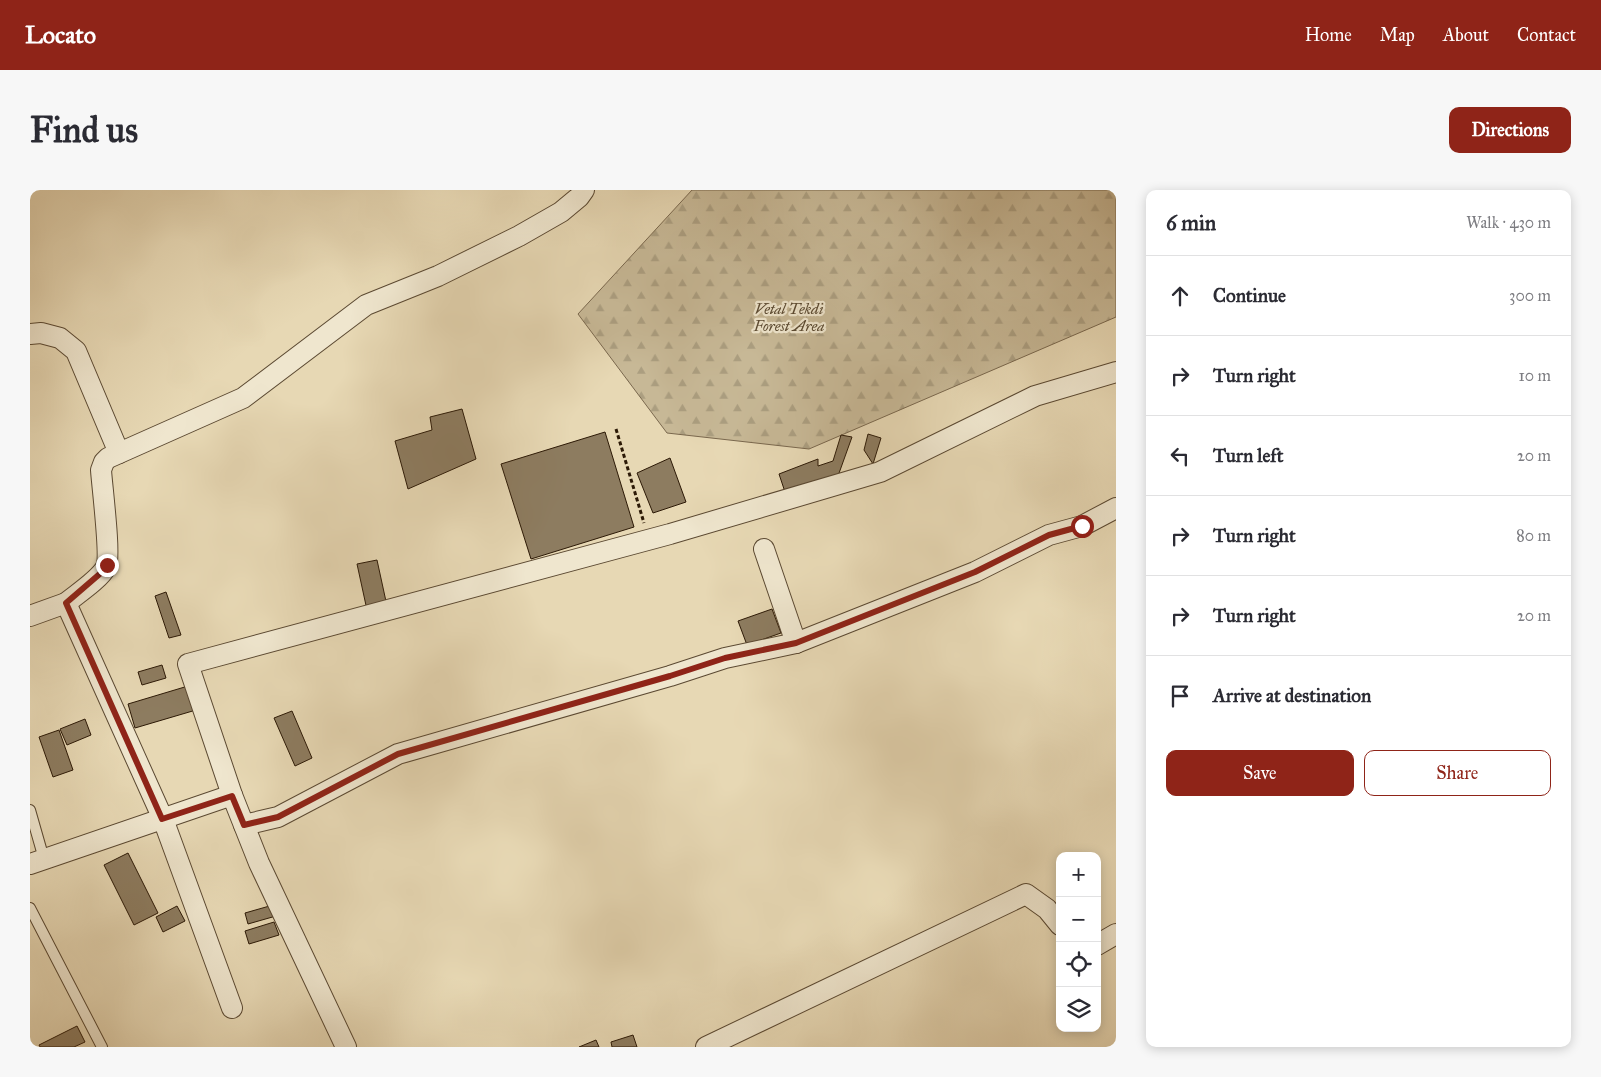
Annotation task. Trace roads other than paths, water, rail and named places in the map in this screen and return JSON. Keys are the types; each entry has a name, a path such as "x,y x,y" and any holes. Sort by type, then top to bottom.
{"street":[{"path":"30,616 66,603 102,572 107,565 108,550 101,470 106,460 242,398 366,304 438,276 519,236 560,212 580,197 584,190"},
{"path":"30,334 41,333 60,338 76,351 119,454"},
{"path":"346,1047 259,863 232,796 188,664 649,540 880,472 1035,396 1116,372"},
{"path":"244,825 278,817 398,754 670,676 725,658 796,643 975,572 1049,535 1082,526 1116,508"},
{"path":"764,549 796,643"},
{"path":"66,603 162,819 232,1008"},
{"path":"37,861 232,796"},
{"path":"706,1047 1026,894 1047,909 1056,920"},
{"path":"1101,943 1116,934"}],"lane":[{"path":"30,810 37,861"},
{"path":"30,908 102,1047"}],"park label":[{"name":"Vetal Tekdi Forest Area","path":"789,318"}]}
